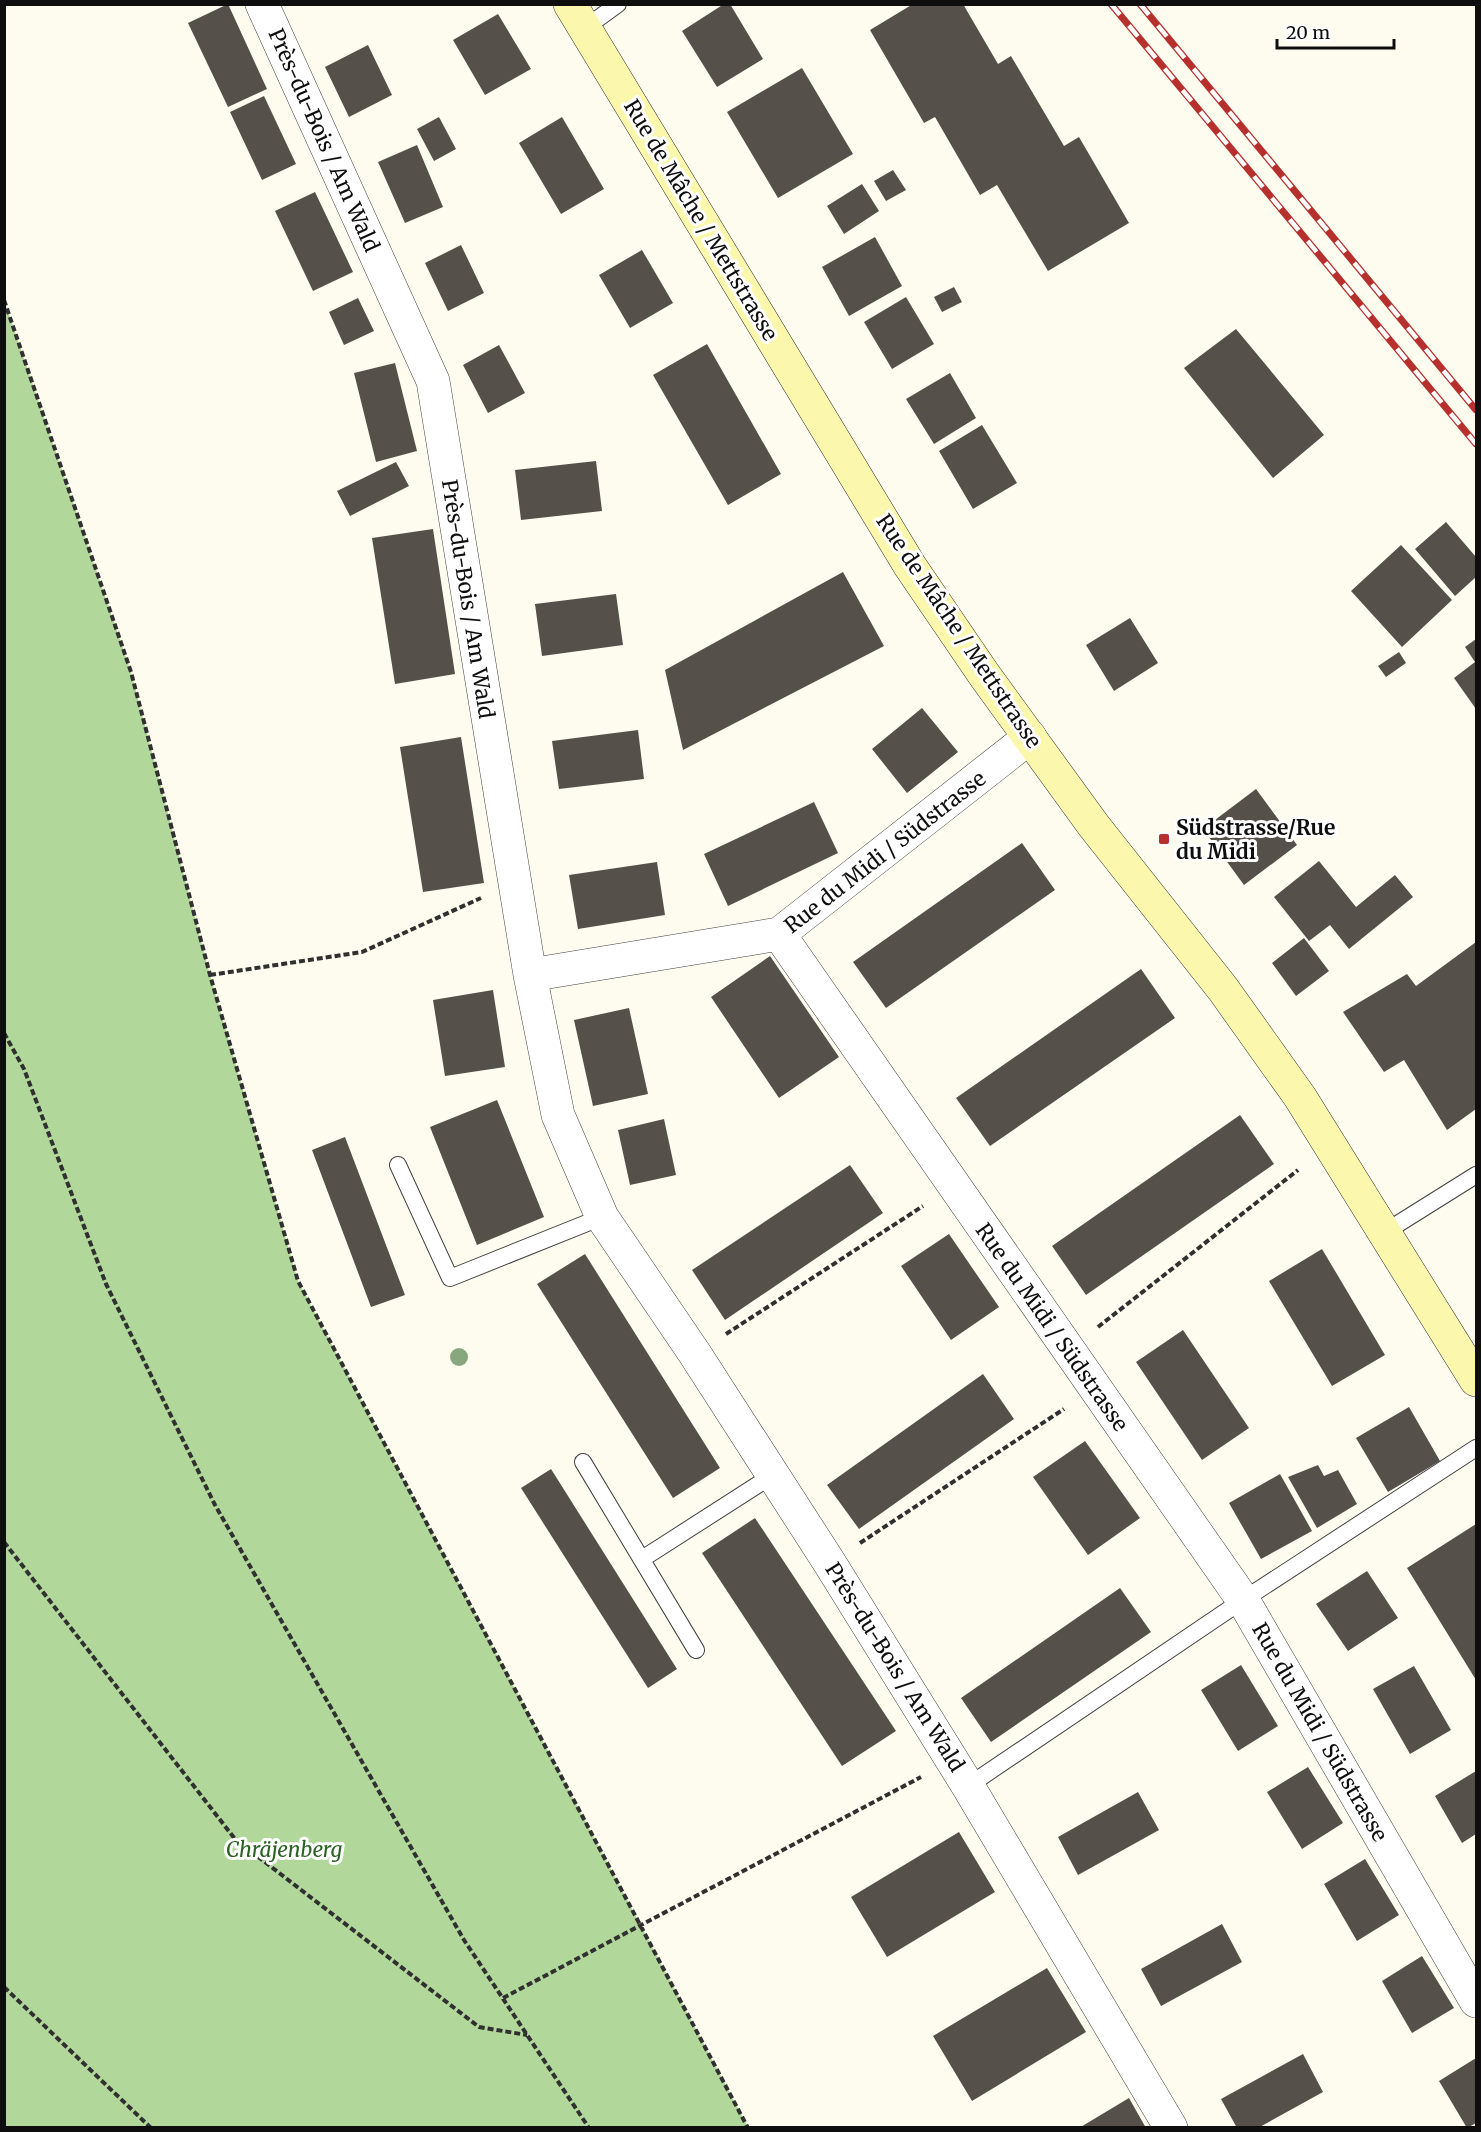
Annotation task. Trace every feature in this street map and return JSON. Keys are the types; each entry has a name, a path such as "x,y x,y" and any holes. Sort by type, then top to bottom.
{"main road":[{"name":"Rue de Mâche / Mettstrasse","path":"578,16 910,567 1030,738 1123,864 1223,989 1300,1097 1476,1380"}],"street":[{"name":"Près-du-Bois / Am Wald","path":"262,4 433,381 514,883 558,1114 602,1217 695,1354 830,1563 960,1773 1172,2127"},
{"name":"Rue du Midi / Südstrasse","path":"1030,738 779,934 1243,1600 1476,2001"},
{"path":"530,975 779,934"}],"lane":[{"path":"578,16 618,4"},
{"path":"398,1165 450,1278 602,1217"},
{"path":"1385,1232 1476,1175"},
{"path":"960,1773 1243,1600 1476,1449"},
{"path":"583,1462 696,1650"},
{"path":"642,1559 773,1474"}],"path":[{"path":"4,300 131,672 210,975 298,1281 748,2127"},
{"path":"210,975 362,951 514,883"},
{"path":"4,1033 24,1069 106,1284 215,1505 464,1940 589,2127"},
{"path":"1068,1350 1298,1170"},
{"path":"695,1354 954,1186"},
{"path":"830,1563 1095,1389"},
{"path":"4,1542 235,1839 479,2027 527,2035"},
{"path":"503,1998 641,1925 960,1773"},
{"path":"4,1988 151,2127"}],"green space":[{"name":"Chräjenberg","path":"4,300 131,672 210,975 298,1281 748,2127 5,2127"}],"building":[{"path":"228,4 267,89 228,107 188,23"},
{"path":"724,4 730,4 763,59 717,87 682,31"},
{"path":"913,4 963,4 998,64 1011,56 1064,146 1079,137 1129,223 1048,271 997,185 980,195 935,117 924,123 870,30"},
{"path":"498,14 531,69 485,95 453,40"},
{"path":"368,45 392,95 349,117 325,67"},
{"path":"802,68 853,154 778,198 727,112"},
{"path":"264,96 296,164 262,180 230,112"},
{"path":"439,117 456,149 434,161 417,129"},
{"path":"562,117 604,189 561,214 519,143"},
{"path":"417,145 443,207 405,223 378,162"},
{"path":"893,170 906,190 886,201 874,181"},
{"path":"862,184 879,211 844,234 827,206"},
{"path":"315,192 353,272 313,291 275,211"},
{"path":"875,237 902,286 849,316 822,267"},
{"path":"461,245 484,293 448,311 425,263"},
{"path":"642,250 673,303 630,328 599,275"},
{"path":"954,287 962,302 942,312 934,297"},
{"path":"906,297 934,344 892,369 864,322"},
{"path":"358,298 374,331 344,345 329,312"},
{"path":"1236,329 1324,435 1273,478 1184,368"},
{"path":"707,344 781,474 728,505 653,375"},
{"path":"499,345 525,393 488,413 463,365"},
{"path":"395,363 417,451 376,462 354,373"},
{"path":"950,373 976,418 934,444 906,399"},
{"path":"982,425 1017,483 973,509 939,451"},
{"path":"596,461 602,511 521,520 515,470"},
{"path":"396,462 409,486 350,516 337,491"},
{"path":"1446,522 1476,557 1476,577 1455,596 1415,549"},
{"path":"433,529 455,674 395,684 372,538"},
{"path":"1401,545 1452,600 1402,647 1351,591"},
{"path":"843,572 884,646 683,750 665,670"},
{"path":"616,594 623,645 542,656 535,604"},
{"path":"1130,618 1158,663 1114,691 1086,645"},
{"path":"1476,639 1476,709 1454,678 1475,662 1465,647"},
{"path":"1399,652 1406,663 1386,677 1378,666"},
{"path":"922,708 958,752 907,793 872,749"},
{"path":"638,730 644,779 559,789 552,741"},
{"path":"461,737 484,883 423,892 400,747"},
{"path":"1256,789 1297,845 1244,885 1203,829"},
{"path":"814,802 838,853 728,906 704,854"},
{"path":"1022,843 1055,890 886,1008 853,962"},
{"path":"1319,861 1356,907 1395,875 1413,897 1349,949 1330,925 1309,941 1274,897"},
{"path":"657,862 665,915 578,929 569,875"},
{"path":"1304,938 1329,971 1296,996 1272,963"},
{"path":"1476,942 1476,1109 1447,1130 1404,1060 1384,1072 1343,1012 1407,974 1416,986"},
{"path":"770,956 839,1057 779,1098 711,997"},
{"path":"1141,969 1175,1018 990,1146 956,1098"},
{"path":"493,990 505,1067 445,1076 433,1000"},
{"path":"629,1008 648,1094 593,1106 574,1020"},
{"path":"497,1100 544,1217 477,1245 430,1127"},
{"path":"1240,1115 1274,1164 1086,1295 1052,1246"},
{"path":"664,1119 676,1175 630,1185 618,1130"},
{"path":"345,1137 405,1295 371,1307 312,1150"},
{"path":"850,1165 883,1213 725,1320 692,1270"},
{"path":"949,1234 999,1307 951,1340 901,1266"},
{"path":"1322,1249 1385,1355 1332,1386 1269,1281"},
{"path":"585,1254 720,1468 673,1498 537,1284"},
{"path":"1183,1330 1249,1428 1202,1460 1136,1362"},
{"path":"983,1374 1014,1419 859,1529 827,1485"},
{"path":"1409,1407 1440,1461 1388,1492 1356,1438"},
{"path":"1085,1441 1140,1518 1088,1555 1033,1477"},
{"path":"1318,1465 1324,1476 1338,1470 1357,1504 1317,1528 1288,1477"},
{"path":"551,1469 677,1669 648,1688 521,1488"},
{"path":"1280,1474 1312,1531 1261,1559 1229,1503"},
{"path":"755,1518 896,1731 842,1766 702,1553"},
{"path":"1476,1524 1476,1680 1407,1568"},
{"path":"1367,1571 1398,1618 1348,1651 1316,1604"},
{"path":"1120,1588 1151,1632 991,1742 961,1698"},
{"path":"1241,1665 1278,1726 1238,1751 1201,1690"},
{"path":"1414,1666 1451,1730 1410,1754 1373,1689"},
{"path":"1308,1767 1343,1823 1302,1849 1267,1792"},
{"path":"1476,1771 1476,1834 1462,1843 1435,1796"},
{"path":"1138,1792 1159,1830 1078,1875 1058,1837"},
{"path":"959,1832 995,1892 887,1957 851,1897"},
{"path":"1365,1859 1399,1915 1357,1941 1324,1884"},
{"path":"1222,1924 1242,1962 1161,2006 1141,1969"},
{"path":"1422,1956 1454,2008 1412,2033 1382,1981"},
{"path":"1047,1968 1086,2032 972,2101 933,2036"},
{"path":"1303,2054 1323,2092 1258,2128 1237,2128 1221,2099"},
{"path":"1476,2058 1476,2123 1467,2128 1439,2081"},
{"path":"1129,2098 1146,2128 1079,2128"}],"railway":[{"path":"1111,4 1476,444"},
{"path":"1140,4 1476,410"}],"place":[{"name":"Südstrasse/Rue du Midi","path":"1164,839"}]}
